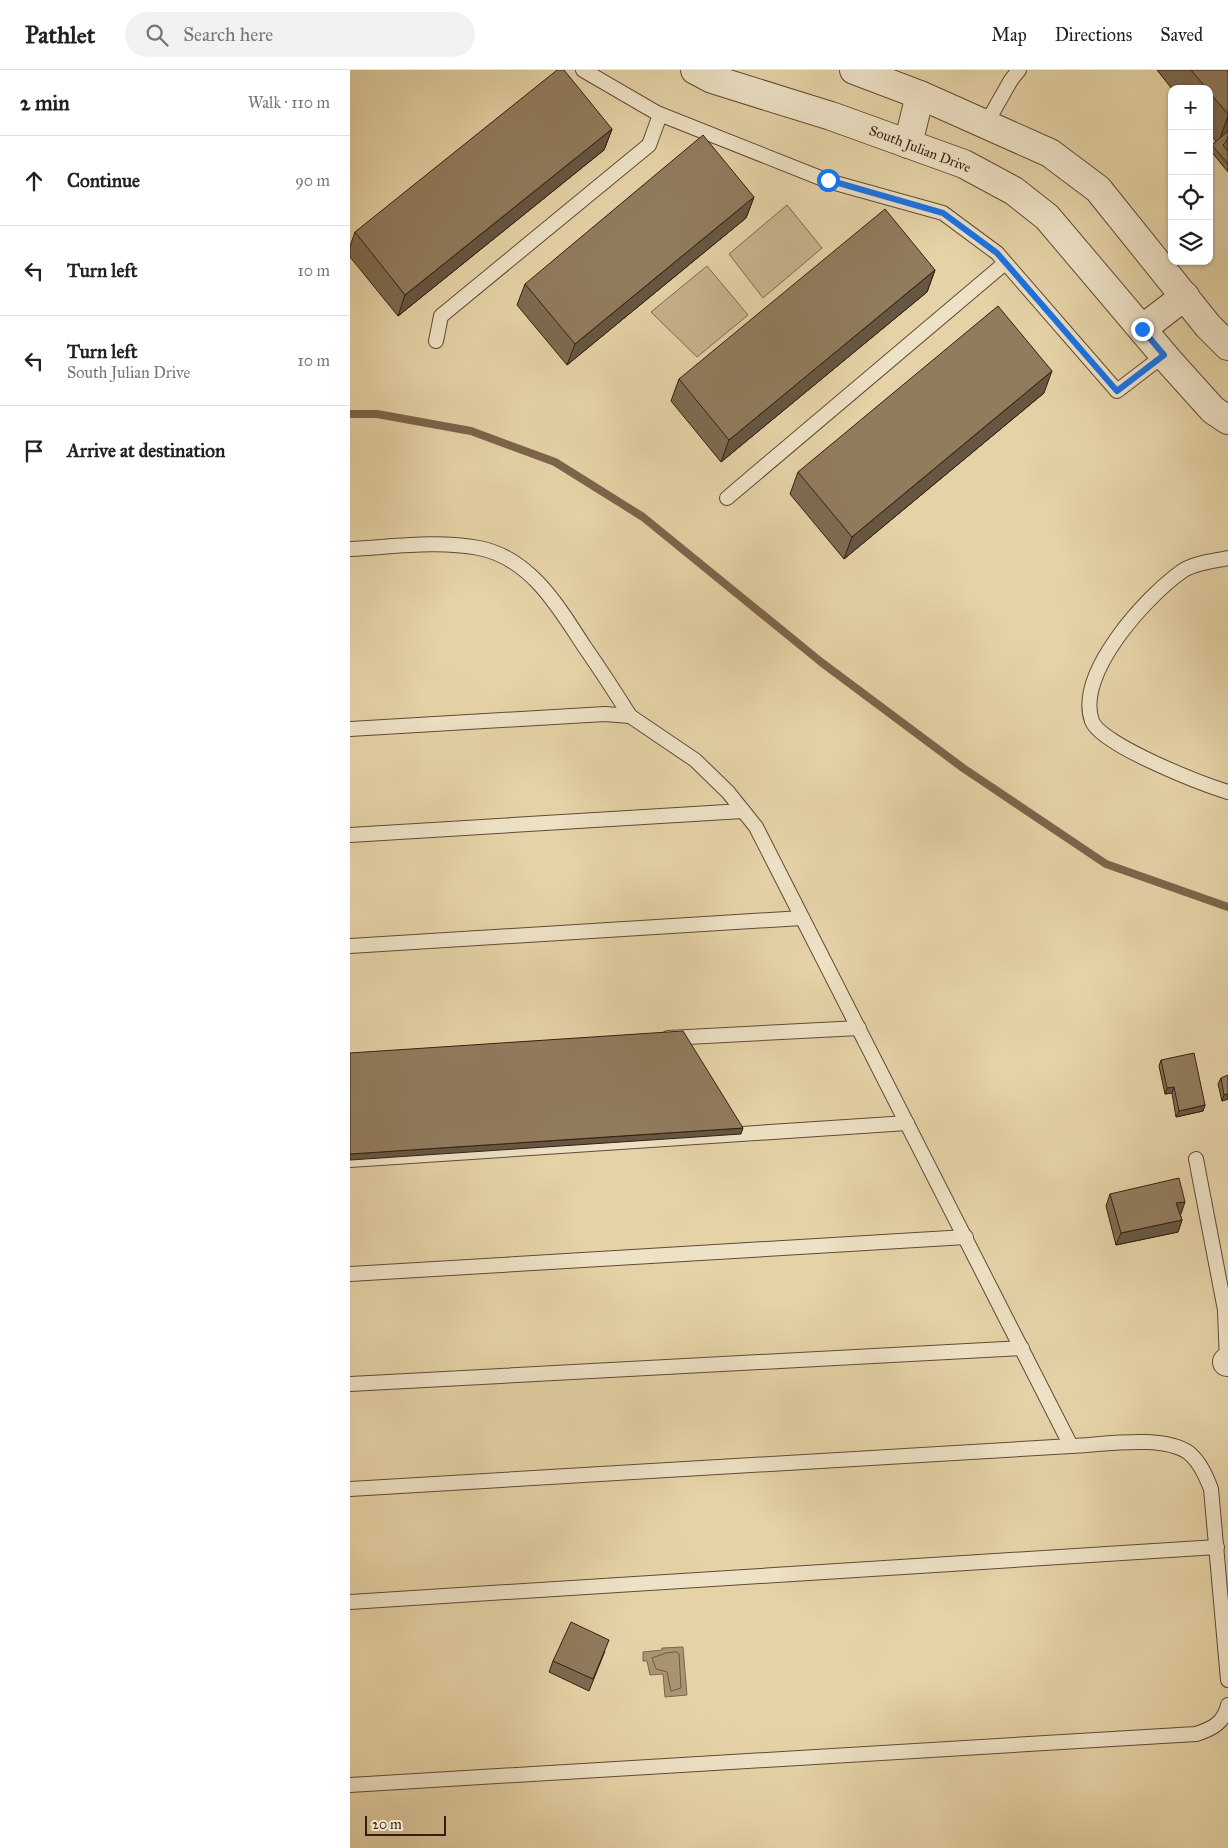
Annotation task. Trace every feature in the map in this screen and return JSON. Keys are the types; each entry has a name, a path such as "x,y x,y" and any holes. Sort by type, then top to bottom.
{"street":[{"name":"South Julian Drive","path":"695,70 712,79 831,116 964,164 1014,191 1047,217 1213,410 1228,420"},
{"path":"854,70 920,95 1050,153 1098,189 1208,326 1228,346"},
{"path":"908,144 920,95"},
{"path":"1142,329 1185,296"}],"lane":[{"path":"583,70 660,115 828,180 943,213 997,253 1117,391 1164,355"},
{"path":"986,124 1011,80 1019,70"},
{"path":"436,341 441,316 649,145 660,115"},
{"path":"727,498 1005,263"},
{"path":"350,549 458,545 481,548 506,557 526,572 554,600 630,716 695,760 728,792 756,827 1071,1446"},
{"path":"1228,558 1183,570 1151,598 1114,644 1096,674 1089,701 1092,722 1109,739 1194,781 1228,792"},
{"path":"350,729 605,714 630,716"},
{"path":"350,835 742,811"},
{"path":"350,946 802,918"},
{"path":"650,1039 859,1028"},
{"path":"350,1160 907,1124"},
{"path":"1196,1159 1225,1310 1228,1362"},
{"path":"350,1274 966,1237"},
{"path":"350,1384 1022,1348"},
{"path":"350,1489 1071,1446 1153,1442 1170,1445 1189,1453 1203,1469 1211,1489 1228,1680"},
{"path":"350,1602 1217,1547"},
{"path":"350,1785 1196,1734 1214,1729 1226,1714 1228,1705"}],"shaded area":[{"path":"787,205 822,248 763,298 729,254"},
{"path":"707,266 748,315 697,357 651,312"}],"water":[{"path":"683,1647 687,1695 665,1697 663,1674 650,1675 647,1661 643,1661 643,1652 662,1650 662,1648"}],"building":[{"path":"557,70 564,70 612,129 405,295 355,232"},
{"path":"1191,70 1228,70 1228,114 1213,97 1213,85 1204,85"},
{"path":"1228,131 1226,142 1223,145 1228,151 1228,164 1213,146"},
{"path":"703,135 754,197 575,344 525,284"},
{"path":"885,209 935,270 729,440 679,379"},
{"path":"998,306 1052,371 852,537 798,472"},
{"path":"683,1031 743,1128 350,1154 350,1053"},
{"path":"1194,1053 1205,1105 1179,1111 1174,1087 1167,1088 1161,1060"},
{"path":"1228,1075 1228,1094 1224,1095 1221,1078"},
{"path":"1179,1178 1185,1202 1176,1203 1182,1220 1121,1233 1110,1194"},
{"path":"571,1622 609,1640 593,1679 553,1661"}],"waterway":[{"path":"350,414 377,414 471,431 555,462 643,517 821,662 963,768 1106,864 1228,907"}],"route":[{"path":"828,180 943,213 997,253 1117,391 1164,355 1142,329"}]}
